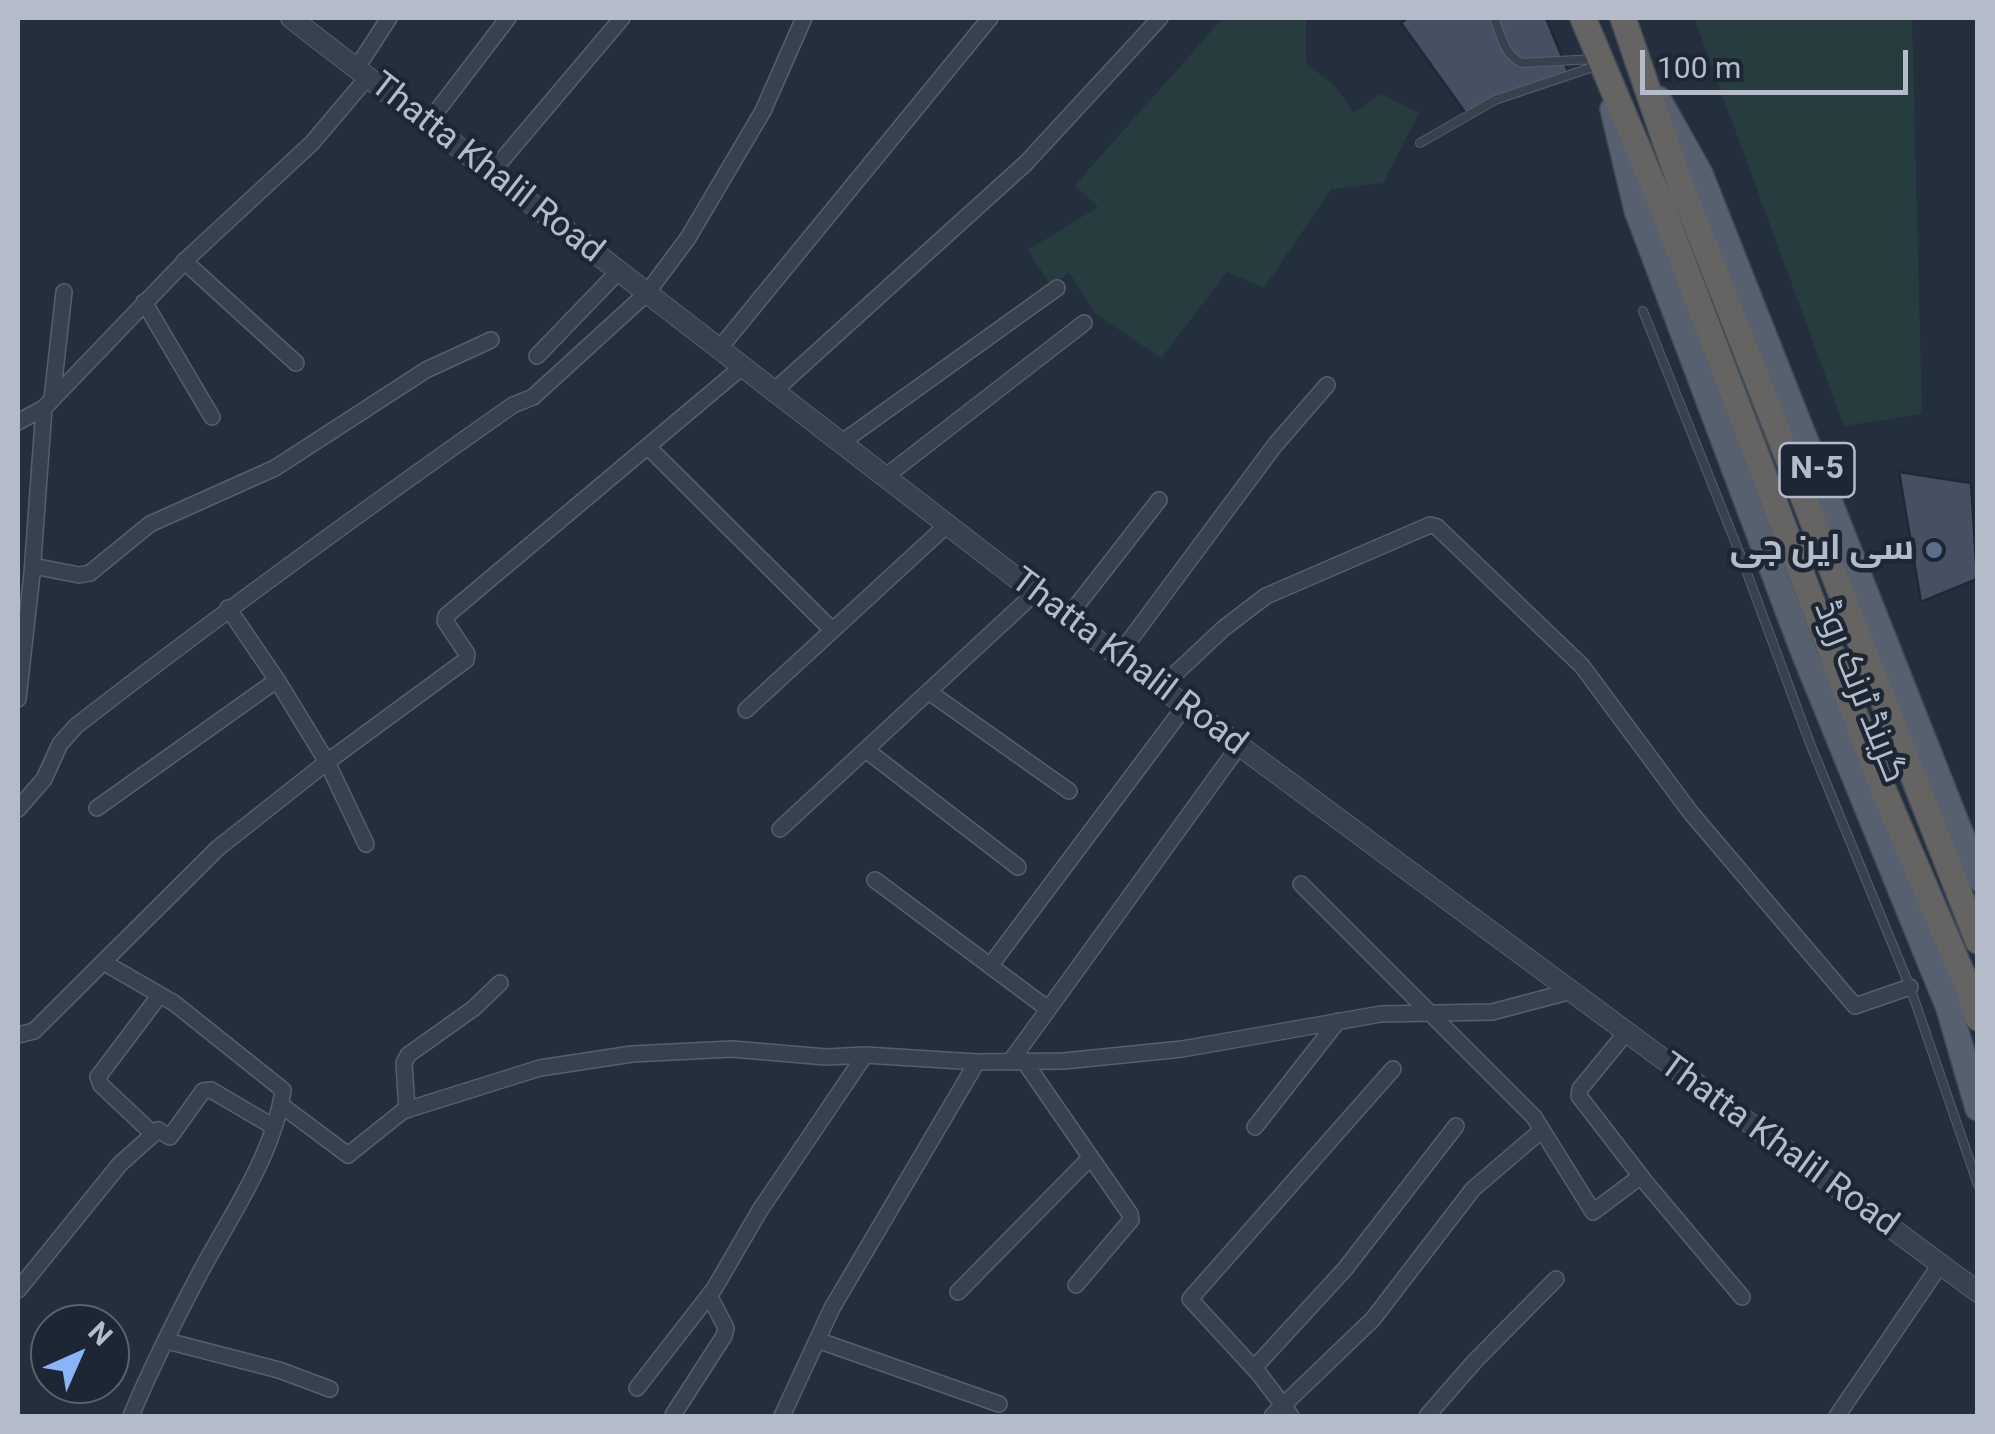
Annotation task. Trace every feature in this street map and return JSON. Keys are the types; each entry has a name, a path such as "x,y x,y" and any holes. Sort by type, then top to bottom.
{"highway":[{"name":"گرینڈ ٹرنک روڈ","path":"1583,18 1602,67"},
{"name":"گرینڈ ٹرنک روڈ","path":"1622,18 1642,68"},
{"path":"1602,67 1658,196 1883,789 1978,1018"},
{"path":"1642,68 1679,182 1978,941"}],"main road":[{"name":"گرینڈ ٹرنک روڈ","path":"1602,67 1637,210 1791,655 1949,1008 1978,1108"},
{"name":"گرینڈ ٹرنک روڈ","path":"1642,68 1700,174 1978,878"}],"street":[{"name":"Thatta Khalil Road","path":"291,18 1067,618 1978,1292"},
{"path":"18,422 48,403 184,261 312,143 362,74 389,18"},
{"path":"427,124 508,18"},
{"path":"491,173 622,18"},
{"path":"18,809 44,779 60,744 76,726 228,608 513,405 533,398 646,293 688,238 756,123 804,18"},
{"path":"719,349 990,18"},
{"path":"774,391 1026,163 1160,18"},
{"path":"184,261 296,363"},
{"path":"537,356 618,272"},
{"path":"841,443 1058,288"},
{"path":"18,699 48,403 64,292"},
{"path":"144,302 212,417"},
{"path":"885,477 1084,324"},
{"path":"33,566 79,575 90,573 150,524 275,468 426,370 491,340"},
{"path":"18,1036 34,1031 218,848 466,660 467,654 445,622 446,616 742,367"},
{"path":"1118,656 1275,444 1326,385"},
{"path":"648,447 832,630"},
{"path":"1067,618 1159,500"},
{"path":"746,710 947,525"},
{"path":"1160,688 1224,628 1266,596 1430,525 1582,666 1691,812 1856,1006 1910,987"},
{"path":"780,829 1035,593"},
{"path":"228,608 278,680 327,762 366,844"},
{"path":"97,808 278,680"},
{"path":"929,692 1069,791"},
{"path":"990,966 1185,706"},
{"path":"1017,1062 1048,1009 1239,746"},
{"path":"866,750 1018,867"},
{"path":"875,880 1048,1009"},
{"path":"1301,884 1534,1117 1593,1212 1641,1176"},
{"path":"103,962 174,1003 283,1090 274,1127 131,1416"},
{"path":"407,1110 404,1063 408,1055 461,1018 500,983"},
{"path":"281,1106 348,1156 407,1110 540,1068 632,1054 732,1049 826,1057 1064,1061 1182,1049 1381,1014 1492,1012 1568,992"},
{"path":"153,1134 101,1086 98,1076 159,996"},
{"path":"1255,1127 1338,1020"},
{"path":"1625,1034 1580,1089 1580,1096 1742,1297"},
{"path":"636,1388 709,1295 760,1210 865,1055"},
{"path":"782,1416 832,1308 977,1062"},
{"path":"1017,1062 1130,1214 1130,1220 1076,1286"},
{"path":"1393,1069 1190,1300 1254,1368 1282,1414 1372,1319 1473,1189 1542,1130"},
{"path":"18,1290 99,1188 153,1134 160,1130 170,1137 207,1089 274,1127"},
{"path":"1254,1368 1345,1269 1456,1126"},
{"path":"958,1292 1090,1158"},
{"path":"1836,1416 1940,1265"},
{"path":"1427,1416 1556,1279"},
{"path":"673,1415 724,1336 726,1328 709,1295"},
{"path":"817,1340 999,1404"},
{"path":"167,1341 279,1370 330,1390"}],"lane":[{"path":"1494,18 1513,59 1522,63 1602,67"},
{"path":"1420,143 1496,100 1602,67"},
{"path":"1643,311 1791,655 1811,746 1910,987 1978,1185"}],"green space":[{"path":"1223,18 1306,18 1306,63 1335,86 1354,113 1381,94 1419,113 1383,183 1331,189 1264,288 1227,272 1161,358 1096,314 1069,272 1052,287 1028,250 1098,207 1075,185"},
{"path":"1694,18 1912,18 1922,414 1844,426"}],"building":[{"path":"1407,18 1546,18 1569,74 1467,115 1401,23"},
{"path":"1899,472 1971,483 1977,579 1921,602"}],"place":[{"name":"سی این جی","path":"1934,550"}]}
